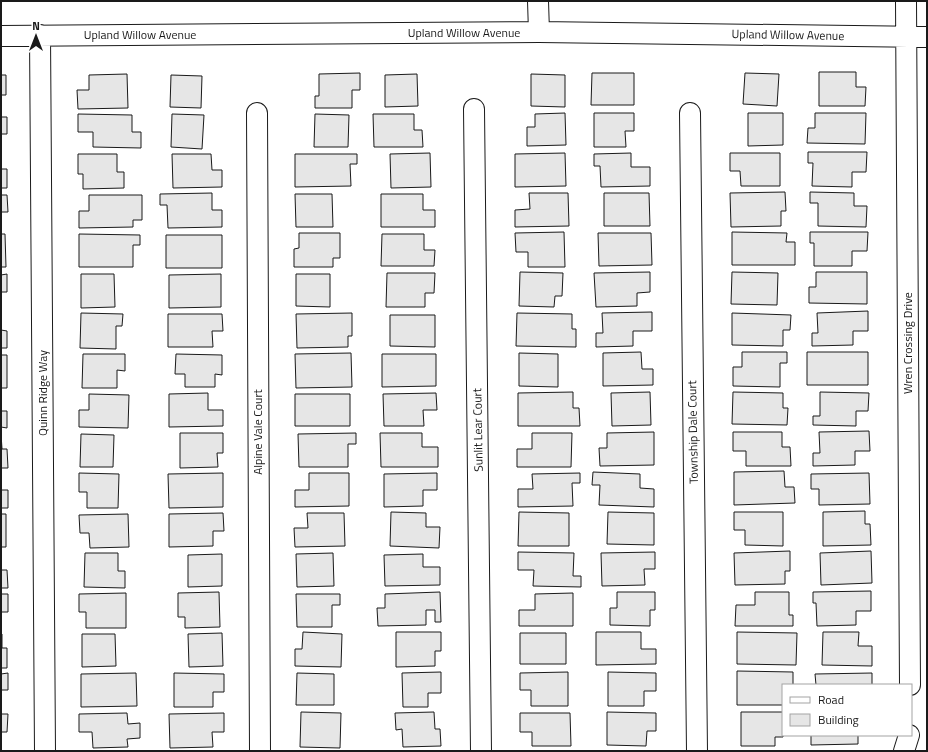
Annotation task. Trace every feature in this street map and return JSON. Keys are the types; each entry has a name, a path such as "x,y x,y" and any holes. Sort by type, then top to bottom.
{"street":[{"path":"538,1 539,32"},
{"name":"Wren Crossing Drive","path":"906,1 910,684"},
{"name":"Upland Willow Avenue","path":"1,36 539,32 927,37"},
{"name":"Quinn Ridge Way","path":"40,35 45,751"},
{"name":"Sunlit Lear Court","path":"474,109 481,751"},
{"name":"Alpine Vale Court","path":"257,113 260,751"},
{"name":"Township Dale Court","path":"690,113 697,751"},
{"path":"904,751 909,736"}],"building":[{"path":"819,72 856,72 856,87 866,87 865,106 819,106"},
{"path":"360,73 360,90 352,90 352,108 315,108 315,96 319,96 319,74"},
{"path":"592,73 634,73 634,105 591,105"},
{"path":"745,73 779,74 777,106 743,104"},
{"path":"127,74 128,108 78,109 77,90 89,90 89,75"},
{"path":"417,74 418,106 385,107 385,75"},
{"path":"531,74 565,75 565,107 531,106"},
{"path":"1,75 6,75 6,95 1,95"},
{"path":"171,75 202,76 201,108 170,107"},
{"path":"565,113 566,145 527,146 527,127 535,127 535,114"},
{"path":"594,113 634,113 634,131 625,131 626,147 594,147"},
{"path":"748,113 783,113 783,145 748,146"},
{"path":"815,113 866,113 865,144 807,143 808,128 815,128"},
{"path":"78,114 132,115 132,132 141,132 141,148 93,147 93,132 78,132"},
{"path":"172,114 204,115 202,149 171,147"},
{"path":"315,114 349,115 348,147 314,147"},
{"path":"373,114 414,114 414,130 422,130 423,147 374,147"},
{"path":"1,117 7,117 7,134 1,134"},
{"path":"808,152 867,152 866,172 852,172 852,187 812,186 813,163 808,163"},
{"path":"430,153 431,187 391,188 390,154"},
{"path":"565,153 566,186 515,187 515,154"},
{"path":"631,153 631,167 650,167 650,186 601,187 600,166 594,166 594,154"},
{"path":"730,153 780,153 780,186 741,186 740,171 730,171"},
{"path":"78,154 117,154 117,172 124,172 124,188 83,189 83,174 78,174"},
{"path":"172,154 211,154 212,170 222,170 222,187 173,188"},
{"path":"295,154 357,154 357,164 350,164 351,186 295,187"},
{"path":"1,169 7,169 7,188 1,188"},
{"path":"785,192 786,211 781,211 781,226 731,227 730,193"},
{"path":"810,192 854,193 854,206 867,206 866,227 818,226 818,203 810,203"},
{"path":"212,193 212,210 222,210 222,227 168,228 167,205 160,205 160,194"},
{"path":"529,193 568,193 569,226 515,227 515,210 530,209"},
{"path":"604,193 649,193 650,226 604,226"},
{"path":"295,194 332,194 333,227 296,227"},
{"path":"381,194 423,194 423,210 435,210 435,227 381,227"},
{"path":"1,195 7,195 8,212 1,212"},
{"path":"89,195 142,195 142,220 133,220 133,227 79,228 79,211 89,211"},
{"path":"564,232 565,267 528,267 528,252 516,252 515,233"},
{"path":"732,232 787,233 786,242 795,242 795,265 732,265"},
{"path":"810,232 868,232 867,251 852,251 852,266 814,266 814,243 810,243"},
{"path":"299,233 340,233 340,258 333,258 333,267 294,267 294,249 299,248"},
{"path":"598,233 651,233 652,265 599,266"},
{"path":"1,234 5,234 6,267 1,267"},
{"path":"79,234 140,235 140,245 133,245 133,267 79,267"},
{"path":"382,234 424,234 424,250 435,250 434,266 381,266"},
{"path":"166,235 222,235 222,268 166,268"},
{"path":"520,272 563,273 562,296 555,296 554,307 519,306"},
{"path":"650,272 650,292 637,293 637,306 596,307 594,273"},
{"path":"732,272 778,273 777,305 731,304"},
{"path":"816,272 867,272 867,304 809,303 809,287 816,287"},
{"path":"387,273 435,273 434,293 425,293 425,307 386,307"},
{"path":"7,274 7,292 1,292 1,275"},
{"path":"81,274 114,274 115,307 81,308"},
{"path":"221,274 221,307 169,308 169,275"},
{"path":"296,274 330,274 330,307 296,306"},
{"path":"868,311 868,331 853,331 853,345 812,346 812,333 818,333 817,313"},
{"path":"652,312 652,331 633,331 633,346 596,347 596,333 603,333 602,313"},
{"path":"81,313 123,314 122,326 116,326 116,349 80,348"},
{"path":"352,313 352,336 348,336 348,347 297,348 296,314"},
{"path":"517,313 572,314 572,329 576,329 576,347 516,346"},
{"path":"732,313 791,315 790,330 783,330 783,346 732,345"},
{"path":"168,314 222,314 223,331 212,331 213,347 168,347"},
{"path":"390,315 435,315 435,347 390,346"},
{"path":"1,330 7,331 7,348 1,348"},
{"path":"641,352 642,369 653,369 653,385 603,386 603,353"},
{"path":"742,352 787,352 787,363 780,363 780,387 733,386 733,367 742,367"},
{"path":"807,352 868,352 868,385 807,385"},
{"path":"351,353 352,387 296,388 295,354"},
{"path":"519,353 558,354 558,387 519,386"},
{"path":"83,354 125,354 125,371 117,370 117,388 82,388"},
{"path":"176,354 222,355 222,375 215,374 215,387 185,387 185,374 175,374"},
{"path":"382,354 436,354 436,386 382,387"},
{"path":"1,355 7,355 7,388 1,388"},
{"path":"573,392 573,408 579,408 580,426 518,426 518,393"},
{"path":"650,392 651,425 612,426 611,393"},
{"path":"733,392 783,393 783,408 788,408 787,425 732,424"},
{"path":"820,392 869,393 868,411 856,411 856,426 813,425 813,416 820,416"},
{"path":"208,393 208,410 223,410 223,426 169,427 169,394"},
{"path":"436,393 437,410 423,410 424,426 384,426 383,394"},
{"path":"89,394 129,395 128,428 79,427 79,410 89,410"},
{"path":"295,394 350,394 350,426 295,426"},
{"path":"1,411 7,411 7,428 1,427"},
{"path":"869,431 870,451 855,451 855,465 813,466 813,453 820,453 819,432"},
{"path":"654,432 654,465 600,466 599,448 607,448 607,433"},
{"path":"733,432 782,432 782,447 790,447 791,466 746,466 746,451 733,451"},
{"path":"180,433 223,433 223,453 217,453 218,467 180,468"},
{"path":"356,433 356,444 348,444 348,467 299,467 298,434"},
{"path":"380,433 422,433 422,447 438,447 438,467 381,467"},
{"path":"532,433 572,433 571,467 517,467 517,449 532,449"},
{"path":"1,434 2,449 7,449 8,468 1,468"},
{"path":"81,434 114,435 113,467 80,467"},
{"path":"784,471 785,487 794,487 795,503 734,505 734,472"},
{"path":"593,472 640,474 640,488 654,489 654,507 599,505 600,485 592,485"},
{"path":"79,473 119,474 118,508 87,508 87,492 79,492"},
{"path":"223,473 223,507 169,508 168,474"},
{"path":"309,473 349,473 349,506 295,507 295,490 309,490"},
{"path":"437,473 437,490 423,490 423,506 384,507 384,474"},
{"path":"580,473 580,483 572,483 573,506 518,507 518,489 533,489 532,474"},
{"path":"869,473 870,504 819,505 819,489 811,489 811,474"},
{"path":"1,490 8,490 8,508 1,508"},
{"path":"865,511 865,524 870,524 871,545 823,546 823,512"},
{"path":"391,512 426,513 426,527 440,527 439,548 390,546"},
{"path":"519,512 569,513 569,546 518,546"},
{"path":"608,512 654,513 654,545 607,544"},
{"path":"734,512 783,512 783,546 745,545 745,530 734,530"},
{"path":"223,513 224,531 213,531 213,546 169,547 169,514"},
{"path":"307,513 344,513 345,546 295,547 294,528 308,528"},
{"path":"1,514 6,514 6,547 1,547"},
{"path":"128,514 129,547 90,548 89,533 80,533 79,515"},
{"path":"790,551 790,571 785,571 785,584 735,585 734,553"},
{"path":"871,551 872,583 821,585 820,553"},
{"path":"518,552 574,553 573,576 581,576 581,587 533,586 534,570 518,570"},
{"path":"655,552 655,569 644,569 645,585 602,586 601,553"},
{"path":"85,553 118,553 118,571 125,571 125,588 84,587"},
{"path":"333,553 334,586 297,587 296,554"},
{"path":"222,554 222,586 188,587 188,555"},
{"path":"423,554 423,567 440,567 440,585 385,586 384,555"},
{"path":"1,570 7,570 8,588 1,588"},
{"path":"871,591 871,611 856,611 856,625 817,626 816,603 813,603 813,592"},
{"path":"219,592 220,627 185,628 185,617 178,617 178,593"},
{"path":"440,592 441,622 435,622 435,610 426,610 426,625 378,626 377,608 385,608 385,594"},
{"path":"617,592 655,592 655,610 650,610 650,626 610,625 610,608 617,608"},
{"path":"755,592 789,592 789,615 793,615 793,626 735,626 736,605 755,605"},
{"path":"126,593 126,628 86,628 86,612 79,612 79,594"},
{"path":"573,593 573,626 519,626 519,610 535,610 535,594"},
{"path":"1,594 8,594 8,612 1,612"},
{"path":"296,594 340,594 340,605 332,605 332,627 297,627"},
{"path":"303,632 342,634 341,667 295,666 295,649 302,649"},
{"path":"396,632 441,632 441,651 435,651 435,666 396,667"},
{"path":"596,632 641,632 641,649 656,649 656,664 596,665"},
{"path":"737,632 797,633 796,665 737,664"},
{"path":"823,632 859,632 858,646 872,646 872,666 822,665"},
{"path":"222,633 223,666 189,667 188,634"},
{"path":"520,633 566,633 566,664 520,664"},
{"path":"1,634 2,648 7,648 7,668 1,668"},
{"path":"82,634 115,634 116,666 82,667"},
{"path":"737,671 793,672 793,684 782,684 782,705 737,705"},
{"path":"441,672 441,693 428,693 428,707 403,707 402,673"},
{"path":"568,672 568,706 531,706 531,690 520,690 520,673"},
{"path":"608,672 656,673 656,691 644,691 644,706 608,706"},
{"path":"8,673 8,690 1,690 1,674"},
{"path":"136,673 137,706 81,707 81,674"},
{"path":"174,673 224,674 224,692 213,692 213,707 174,707"},
{"path":"297,673 334,674 334,705 296,705"},
{"path":"872,673 872,684 816,684 815,674"},
{"path":"301,712 341,713 340,748 300,747"},
{"path":"434,712 435,729 440,729 441,746 403,747 402,729 396,730 395,713"},
{"path":"607,712 656,713 656,731 647,731 646,746 607,745"},
{"path":"741,712 782,712 783,737 775,737 775,746 741,746"},
{"path":"127,713 128,724 140,723 140,738 127,739 128,747 93,748 92,732 79,732 79,714"},
{"path":"224,713 224,732 212,732 213,747 170,748 169,714"},
{"path":"520,713 570,713 571,746 532,746 532,732 520,732"},
{"path":"1,714 8,714 7,732 1,732"},
{"path":"811,736 858,736 858,744 811,745"}]}
